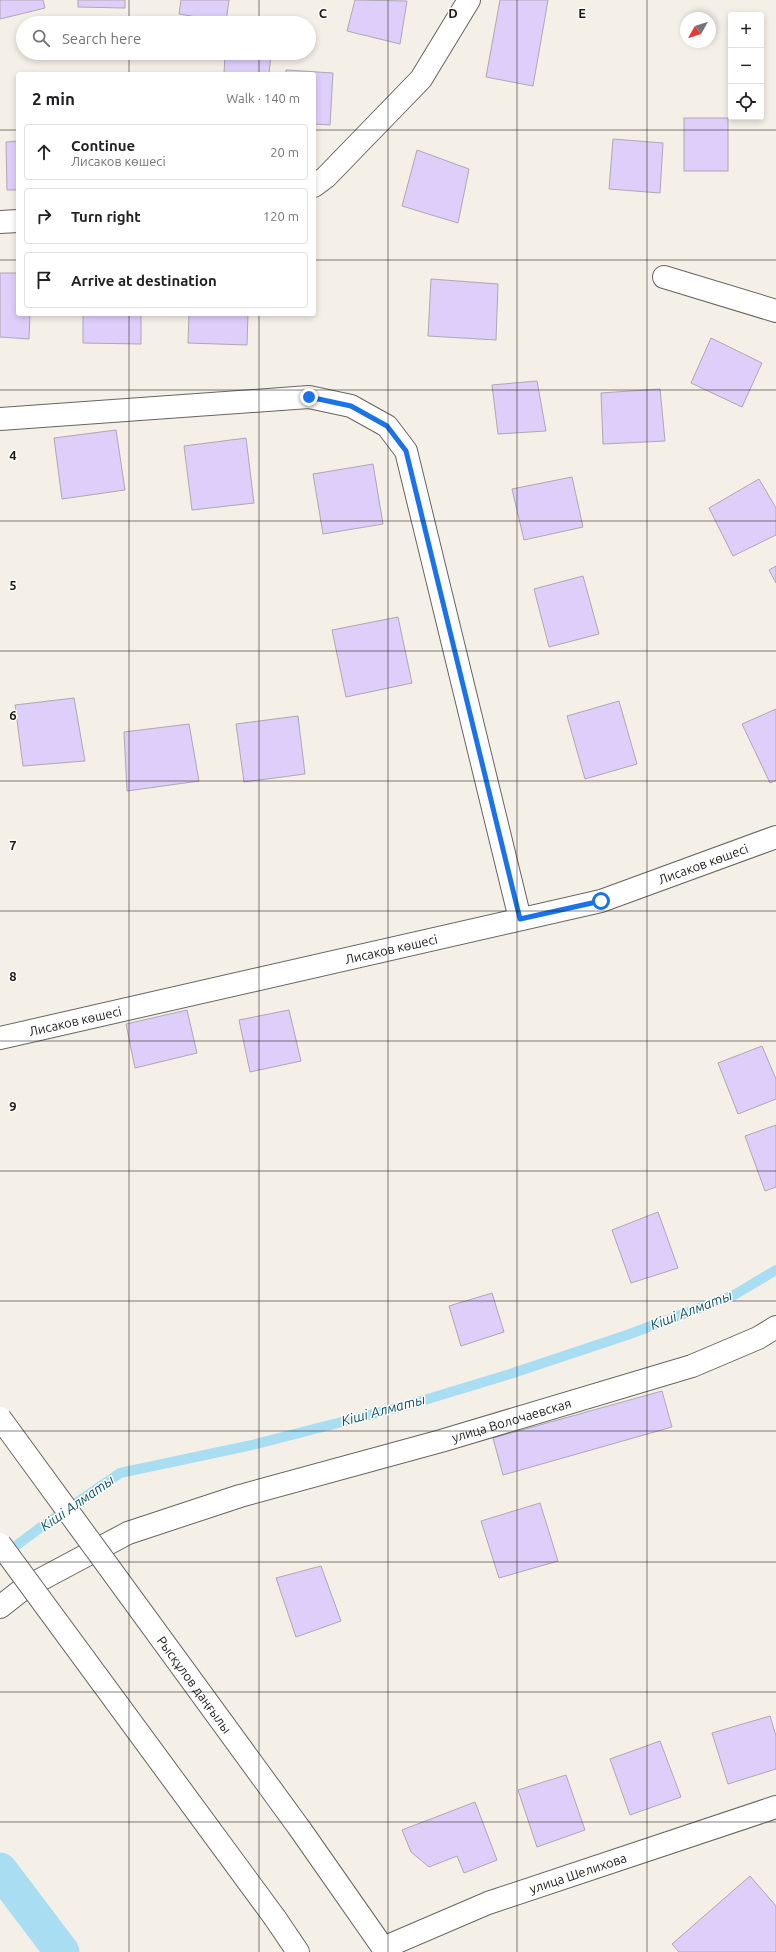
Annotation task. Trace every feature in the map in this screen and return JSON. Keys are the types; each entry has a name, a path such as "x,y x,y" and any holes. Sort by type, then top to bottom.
{"street":[{"path":"316,184 326,177 421,79 469,0"},
{"path":"0,222 16,221"},
{"path":"664,276 776,311"},
{"path":"0,419 309,397 351,406 387,426 406,451 520,919"},
{"name":"Лисаков көшесі","path":"0,1038 601,901 776,837"},
{"name":"улица Волочаевская","path":"0,1607 23,1590 128,1533 240,1496 441,1441 692,1366 758,1338 776,1327"},
{"name":"Рысқұлов даңғылы","path":"0,1418 300,1829 381,1951"},
{"path":"0,1544 275,1918 298,1952"},
{"name":"улица Шелихова","path":"381,1951 488,1903 776,1807"}],"building":[{"path":"0,0 43,0 45,8 0,19"},
{"path":"78,0 125,0 125,8 78,7"},
{"path":"181,0 229,0 227,16 191,16 179,14"},
{"path":"355,0 407,1 400,44 347,31"},
{"path":"500,0 548,0 533,86 486,77"},
{"path":"225,60 270,60 269,72 224,72"},
{"path":"286,70 333,73 330,125 316,124 316,72 286,72"},
{"path":"684,118 728,118 728,171 684,171"},
{"path":"613,139 663,143 660,193 609,189"},
{"path":"16,141 16,190 7,190 6,142"},
{"path":"417,150 469,169 458,223 402,206"},
{"path":"0,273 16,273 16,316 30,316 29,339 0,337"},
{"path":"431,279 498,284 496,340 428,336"},
{"path":"83,316 141,316 141,344 83,343"},
{"path":"189,316 248,316 247,345 188,343"},
{"path":"711,338 762,363 742,407 691,383"},
{"path":"537,381 546,431 498,434 492,385"},
{"path":"660,389 665,441 603,444 601,393"},
{"path":"116,430 125,490 62,499 54,438"},
{"path":"246,438 254,503 192,510 184,446"},
{"path":"373,464 383,524 323,534 313,474"},
{"path":"572,477 583,527 524,540 512,489"},
{"path":"759,479 776,508 776,535 733,556 709,508"},
{"path":"776,566 776,583 769,570"},
{"path":"583,576 599,634 549,647 534,589"},
{"path":"398,617 412,683 346,697 332,630"},
{"path":"74,698 85,761 23,766 15,705"},
{"path":"619,701 637,764 585,779 567,716"},
{"path":"776,709 776,780 770,783 742,724"},
{"path":"298,716 305,774 244,782 236,724"},
{"path":"189,724 199,781 127,791 124,732"},
{"path":"187,1010 197,1053 135,1068 126,1024"},
{"path":"289,1010 301,1061 250,1072 239,1020"},
{"path":"762,1046 776,1079 776,1099 738,1114 718,1063"},
{"path":"776,1125 776,1187 765,1191 745,1136"},
{"path":"658,1212 678,1268 631,1283 612,1230"},
{"path":"492,1293 504,1332 461,1346 449,1306"},
{"path":"662,1391 672,1427 503,1475 493,1438"},
{"path":"540,1503 558,1561 499,1578 481,1521"},
{"path":"321,1566 341,1621 296,1637 276,1578"},
{"path":"770,1716 776,1736 776,1769 728,1784 712,1733"},
{"path":"660,1741 681,1797 630,1815 610,1759"},
{"path":"566,1775 585,1830 537,1847 518,1790"},
{"path":"475,1802 497,1860 464,1873 457,1856 429,1867 411,1852 402,1830"},
{"path":"750,1876 776,1906 776,1952 679,1952 672,1944"}],"waterway":[{"name":"Кіші Алматы","path":"5,1554 41,1527 120,1473 252,1445 408,1405 510,1374 627,1335 734,1295 776,1270"},
{"path":"0,1870 62,1952"}],"route":[{"path":"309,397 351,406 387,426 406,451 520,919 601,901"}]}
